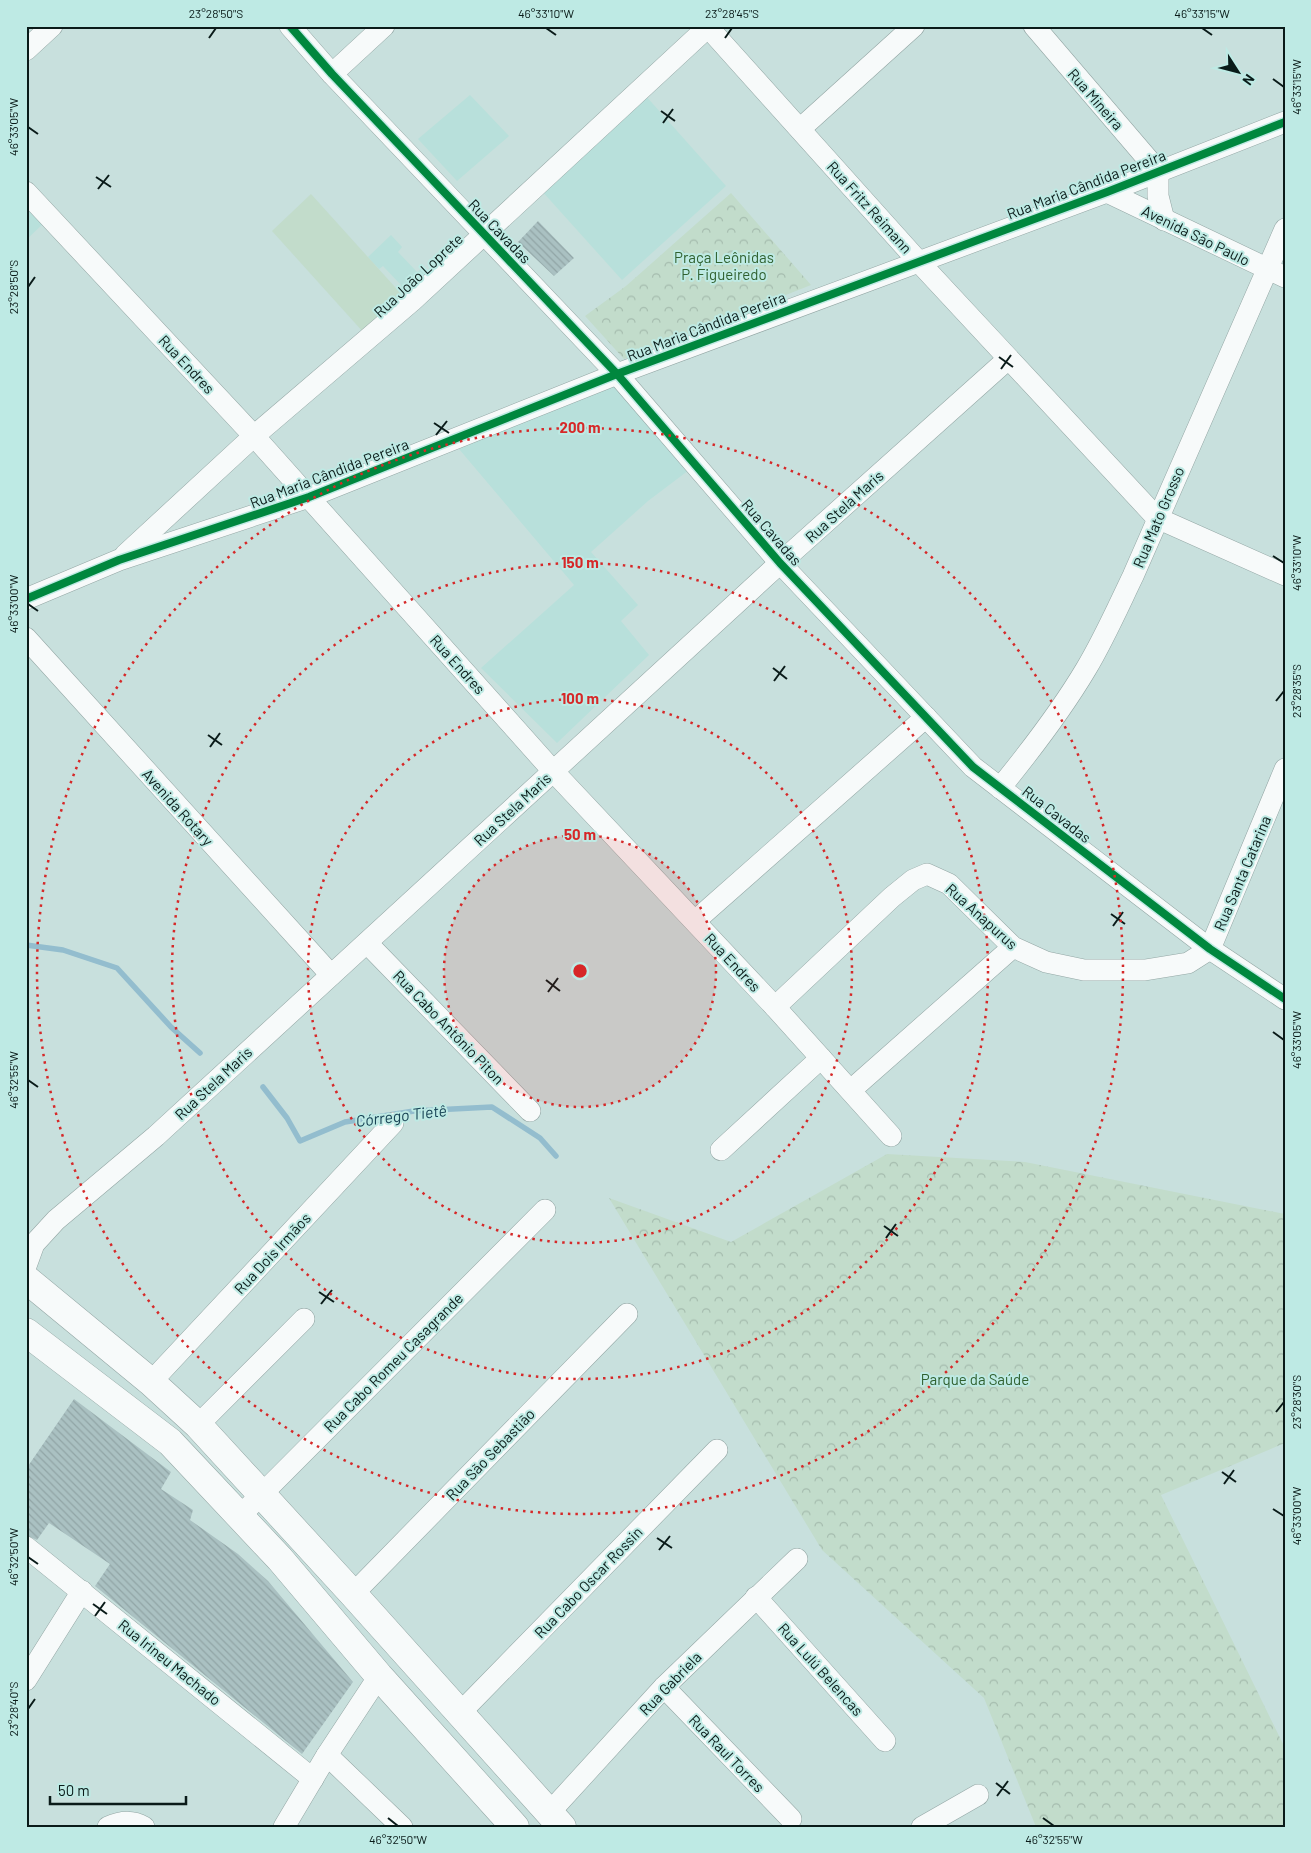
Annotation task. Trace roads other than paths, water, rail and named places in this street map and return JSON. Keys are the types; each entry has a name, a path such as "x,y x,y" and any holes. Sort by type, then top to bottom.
{"main road":[{"path":"26,1279 151,1382 198,1425 353,1594 555,1820"},
{"path":"26,1332 170,1442 241,1515 379,1676 515,1827"}],"street":[{"path":"26,50 52,26"},
{"name":"Rua Cavadas","path":"290,26 332,74 618,374 780,563 973,767 1210,949 1285,998"},
{"path":"332,74 384,26"},
{"path":"800,129 914,26"},
{"name":"Rua Mineira","path":"1034,26 1158,171"},
{"name":"Rua Fritz Reimann","path":"708,27 918,261 1157,518"},
{"name":"Rua João Loprete","path":"120,560 254,436 412,301 483,233 708,27"},
{"name":"Rua Maria Cândida Pereira","path":"26,599 120,560 309,497 618,374 1281,126"},
{"path":"1158,171 1158,196 1164,220"},
{"name":"Rua Endres","path":"26,192 254,436 553,771 775,1007 891,1136"},
{"name":"Avenida São Paulo","path":"1107,192 1275,273"},
{"name":"Rua Mato Grosso","path":"1000,788 1038,741 1086,669 1133,576 1157,518 1275,273 1285,229"},
{"name":"Rua Stela Maris","path":"26,1266 34,1244 56,1220 156,1136 780,563 1008,359"},
{"path":"1157,518 1285,575"},
{"name":"Avenida Rotary","path":"26,638 331,975"},
{"path":"695,921 926,717"},
{"name":"Rua Santa Catarina","path":"1210,949 1285,769"},
{"name":"Rua Anapurus","path":"775,1007 892,897 913,880 927,874 949,884 1013,947 1046,962 1093,970 1145,970 1188,963 1210,949"},
{"name":"Rua Cabo Antônio Piton","path":"367,943 530,1111"},
{"path":"851,1090 1013,947"},
{"path":"721,1150 821,1058"},
{"name":"Rua Dois Irmãos","path":"151,1382 393,1124"},
{"name":"Rua Cabo Romeu Casagrande","path":"241,1515 545,1210"},
{"name":"Rua São Sebastião","path":"353,1594 627,1314"},
{"path":"198,1425 304,1319"},
{"name":"Rua Cabo Oscar Rossin","path":"459,1714 716,1450"},
{"name":"Rua Irineu Machado","path":"26,1546 313,1779"},
{"name":"Rua Gabriela","path":"555,1820 664,1687 797,1559"},
{"path":"26,1680 82,1591"},
{"name":"Rua Lulú Belencas","path":"756,1598 885,1741"},
{"path":"284,1827 327,1755 379,1676"},
{"name":"Rua Raul Torres","path":"664,1687 791,1819"},
{"path":"327,1755 402,1827"},
{"path":"922,1827 978,1794"},
{"path":"108,1827 134,1821 144,1827"}],"waterway":[{"name":"Córrego Tietê","path":"26,945 63,950 117,968 171,1027 200,1053"},
{"name":"Córrego Tietê","path":"263,1087 287,1118 300,1141 345,1122 414,1111 492,1107 540,1138 556,1156"}],"park label":[{"name":"Praça Leônidas P. Figueiredo","path":"724,266"},
{"name":"Parque da Saúde","path":"975,1379"}]}
